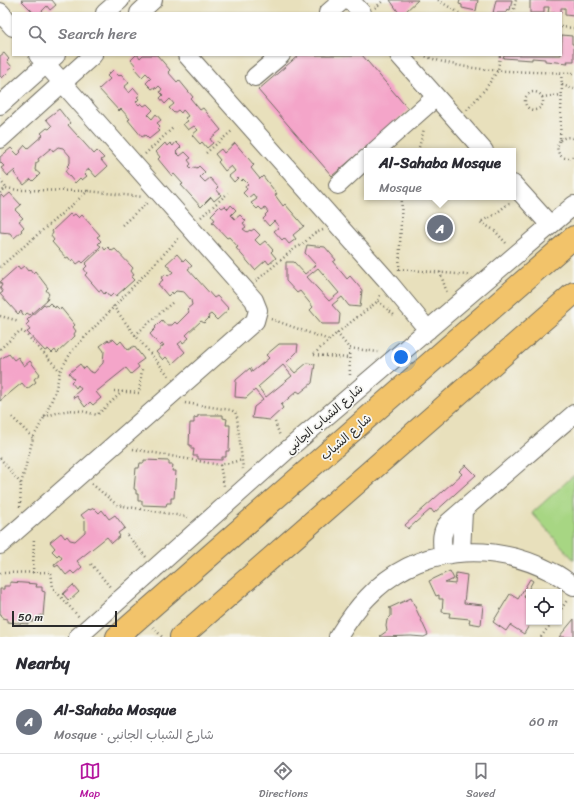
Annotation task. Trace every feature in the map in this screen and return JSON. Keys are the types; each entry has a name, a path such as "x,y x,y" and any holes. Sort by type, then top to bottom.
{"main road":[{"name":"شارع الشباب","path":"117,637 574,237"},
{"path":"181,637 574,293"}],"street":[{"path":"106,12 120,0"},
{"path":"329,12 343,0"},
{"path":"350,0 361,12"},
{"path":"0,12 12,26"},
{"path":"0,139 92,56"},
{"path":"188,56 243,120 337,224 392,273 397,293 428,330"},
{"path":"255,77 280,56"},
{"path":"400,56 481,148"},
{"path":"0,105 47,58 62,83 134,164 156,195 190,228 257,304 258,314 255,321 0,545"},
{"path":"378,148 436,97"},
{"path":"338,185 364,161"},
{"path":"516,195 550,225"},
{"name":"شارع الشباب الجانبى","path":"83,633 245,488 574,205"},
{"path":"443,554 442,533 444,527 574,414"},
{"path":"461,552 462,511"},
{"path":"338,637 366,598 389,578 415,564 443,554 481,552 502,554 553,572 574,586"}],"path":[{"path":"438,0 457,12"},
{"path":"512,12 516,0"},
{"path":"562,27 574,28"},
{"path":"425,56 452,65 484,70 574,73"},
{"path":"458,121 486,88 498,70 500,56"},
{"path":"560,140 562,95 561,73"},
{"path":"562,85 574,89"},
{"path":"542,97 542,105 540,108 532,110 526,106 525,102 528,95 536,92 542,97 562,95"},
{"path":"206,154 243,120"},
{"path":"134,164 174,127"},
{"path":"419,148 424,129"},
{"path":"574,139 564,137 557,144 558,154 562,157 567,159 574,156"},
{"path":"0,180 6,188"},
{"path":"0,192 6,188 19,190 88,190 156,195"},
{"path":"0,267 88,190"},
{"path":"18,529 21,484 33,438 55,392 60,371 72,351 113,306 190,228 228,193"},
{"path":"122,225 156,195"},
{"path":"349,358 314,354 337,333 378,300 392,273 402,200"},
{"path":"506,200 494,215 480,222 494,230 504,240 513,256"},
{"path":"245,290 295,248 302,245 313,234 337,224"},
{"path":"392,273 440,272 489,277"},
{"path":"440,272 452,309"},
{"path":"392,273 397,293"},
{"path":"135,335 173,302"},
{"path":"113,306 135,335 179,387"},
{"path":"258,314 329,340"},
{"path":"0,316 19,321"},
{"path":"0,349 20,331 24,332 60,371"},
{"path":"337,333 349,348 351,396"},
{"path":"349,348 398,355"},
{"path":"114,391 139,393 142,369"},
{"path":"44,417 61,411 76,410 97,415 122,392"},
{"path":"165,400 231,410 235,412 237,417 245,488"},
{"path":"12,417 33,438"},
{"path":"113,445 220,465 242,460"},
{"path":"0,458 21,484"},
{"path":"81,474 117,505 208,521"},
{"path":"33,572 35,514"},
{"path":"127,535 156,568"},
{"path":"91,564 121,599"},
{"path":"0,573 51,572 53,588 83,633"},
{"path":"542,637 550,625"}],"green space":[{"path":"574,475 574,560 532,513"}],"building":[{"path":"21,0 52,0 56,5 50,10 47,6 41,12 33,12"},
{"path":"390,0 418,0 405,12 398,12"},
{"path":"460,0 478,0 476,11 462,8 462,5 459,4"},
{"path":"496,0 512,0 510,10 507,9 506,12 493,12"},
{"path":"530,0 574,0 574,16 565,15 565,8 561,8 561,12 548,12 549,7 544,7 544,12 530,12"},
{"path":"562,35 572,36 572,44 574,44 574,61 567,61 568,63 532,58 532,60 503,58 504,56 562,56"},
{"path":"4,53 9,59 7,61 12,67 2,78 0,76 0,56"},
{"path":"135,56 139,56 140,58 142,56 158,56 170,70 168,72 177,82 179,80 193,97 191,99 200,110 203,108 221,130 210,139 213,143 207,148 202,142 200,144 192,135 198,130 194,126 188,130 183,124 188,121 185,118 188,116 185,112 183,110 181,113 178,110 174,113 169,108 174,104 170,99 165,104 160,98 163,95 160,92 162,89 159,86 156,89 155,87 152,89 146,83 151,78 146,73 142,77 134,68 136,66 131,60"},
{"path":"298,56 363,56 409,110 332,176 258,90"},
{"path":"113,70 119,76 121,74 129,83 124,87 129,93 134,88 140,95 137,97 139,99 136,102 139,105 141,103 144,106 147,104 153,110 148,115 152,119 156,114 161,120 157,123 160,126 157,129 159,131 149,139 145,135 142,137 128,120 130,119 121,109 119,111 99,89 110,79 107,76"},
{"path":"59,109 70,123 68,125 94,154 97,151 104,158 101,160 107,167 96,177 89,169 84,173 87,176 82,180 80,178 75,183 65,171 69,168 67,166 70,163 70,156 63,148 58,147 53,151 51,148 38,159 39,161 36,163 35,170 40,174 33,181 31,179 24,185 14,173 16,171 15,170 8,176 1,168 4,166 0,162 0,157 11,148 18,155 25,145 28,148 43,135 41,133 52,126 46,119"},
{"path":"176,142 181,147 176,152 180,156 185,152 191,158 188,160 191,164 189,166 192,169 199,166 205,172 200,177 205,182 210,178 218,187 216,189 221,195 214,201 211,197 201,207 181,185 183,184 174,174 172,176 158,159 160,157 156,152 165,143 167,146 170,143 173,146"},
{"path":"235,143 254,165 251,168 260,179 263,176 277,194 275,195 283,206 285,204 304,226 293,235 296,239 289,244 284,238 282,240 274,231 279,227 274,221 269,226 263,219 268,212 265,208 262,210 259,207 257,209 251,203 257,199 253,194 248,198 243,193 247,189 245,186 248,184 243,179 241,181 238,178 234,182 229,176 235,171 231,166 225,171 218,162 220,160 215,154 221,149 224,153"},
{"path":"10,193 21,205 15,210 23,218 19,221 24,227 21,230 22,231 14,238 10,233 0,232 0,197 1,195 4,198"},
{"path":"231,205 236,210 231,215 235,219 240,215 246,221 243,223 246,227 243,229 247,232 254,229 260,235 255,240 260,245 265,241 273,250 271,252 276,258 269,264 266,260 255,270 236,248 238,247 212,222 215,220 211,215 220,206 222,208 225,206 228,209"},
{"path":"70,214 72,216 75,214 79,218 82,215 100,235 97,237 101,241 98,244 101,246 83,263 81,261 77,264 73,259 71,261 68,257 66,258 52,242 54,240 51,236 53,233 52,231"},
{"path":"307,245 325,247 336,260 333,262 347,279 350,276 362,290 360,307 349,306 342,297 332,305 340,314 339,324 322,324 310,310 313,307 300,291 297,293 286,281 286,262 294,262 305,274 316,265 305,253","holes":["318,268 339,293 329,301 307,277"]},
{"path":"103,247 105,250 108,247 112,251 115,249 133,268 131,271 134,275 131,277 134,280 116,296 113,294 110,297 106,292 104,294 101,290 99,291 85,275 87,273 84,269 87,266 85,264"},
{"path":"177,254 183,261 185,259 192,266 188,269 214,298 217,296 229,309 217,320 211,314 204,323 201,321 186,335 189,338 183,343 182,341 178,344 185,352 172,364 166,357 163,360 156,352 164,345 162,344 160,346 150,334 162,320 166,325 172,325 175,322 177,324 189,312 187,309 192,305 191,300 184,292 176,291 173,294 172,292 168,296 158,284 163,280 161,278 166,274 168,276 173,272 166,264"},
{"path":"18,266 20,269 24,266 28,271 30,269 33,273 35,271 48,288 46,290 49,294 47,297 48,299 30,315 27,313 24,316 21,311 18,314 0,294 3,292 0,288 2,285 0,282"},
{"path":"50,303 55,308 56,306 60,310 61,308 75,325 73,327 76,331 74,334 75,336 57,353 55,350 52,353 48,349 45,351 27,332 30,330 26,325 29,322 27,320 44,304 47,306"},
{"path":"113,339 118,344 121,341 128,350 134,346 144,359 137,364 139,367 131,374 126,368 96,392 101,398 93,405 90,402 85,407 77,396 74,398 73,396 81,389 78,385 76,388 71,382 74,379 69,373 80,364 84,369 86,367 89,371 94,373 103,363 104,351 100,346 108,340"},
{"path":"279,344 298,344 297,352 286,363 295,373 307,363 315,364 312,383 300,393 297,391 281,405 283,408 270,420 252,418 254,407 263,400 255,390 246,398 235,397 236,380 250,368 252,372 269,358 266,355","holes":["283,365 292,376 266,397 258,387"]},
{"path":"9,354 14,360 18,357 24,366 30,361 40,374 34,379 36,382 27,389 22,383 0,401 0,359"},
{"path":"198,415 223,415 223,418 227,419 226,425 230,425 229,451 226,451 226,457 222,457 222,460 198,459 198,456 193,456 194,449 191,449 191,445 189,445 190,423 194,423 194,418 198,417"},
{"path":"144,460 169,461 169,465 173,465 172,471 176,471 174,498 171,498 171,503 167,503 166,506 142,505 142,501 138,501 138,494 136,494 136,490 134,489 136,468 139,468 140,463 144,463"},
{"path":"466,465 476,475 434,513 431,509 408,529 405,525 462,474 459,471"},
{"path":"94,508 99,513 102,510 109,519 115,515 125,528 118,533 120,536 112,543 107,537 77,561 82,567 74,574 71,571 66,575 58,565 55,567 54,565 62,558 59,554 57,556 52,551 55,548 50,542 61,533 65,538 67,536 70,540 75,541 85,532 85,520 81,515 89,509"},
{"path":"450,571 454,579 445,583 455,584 456,573 467,575 464,603 483,605 481,625 469,623 470,619 449,617 450,613 442,612 443,599 439,599 439,595 436,596 429,581"},
{"path":"530,579 533,581 528,589 526,589 524,597 526,598 526,625 529,625 524,634 510,625 506,631 493,622 510,594 518,599"},
{"path":"10,582 37,584 36,587 42,587 42,591 45,592 43,616 40,615 40,620 33,620 33,622 28,622 28,624 7,622 7,619 2,618 0,614 0,589 4,589 4,586 10,586"},
{"path":"73,585 79,592 69,601 63,594"},
{"path":"411,598 428,635 424,637 381,637 380,636 387,631 387,620 391,616 391,609 389,608"},
{"path":"574,619 574,637 559,637"}],"place":[{"name":"Al-Sahaba Mosque","path":"440,228"}]}
